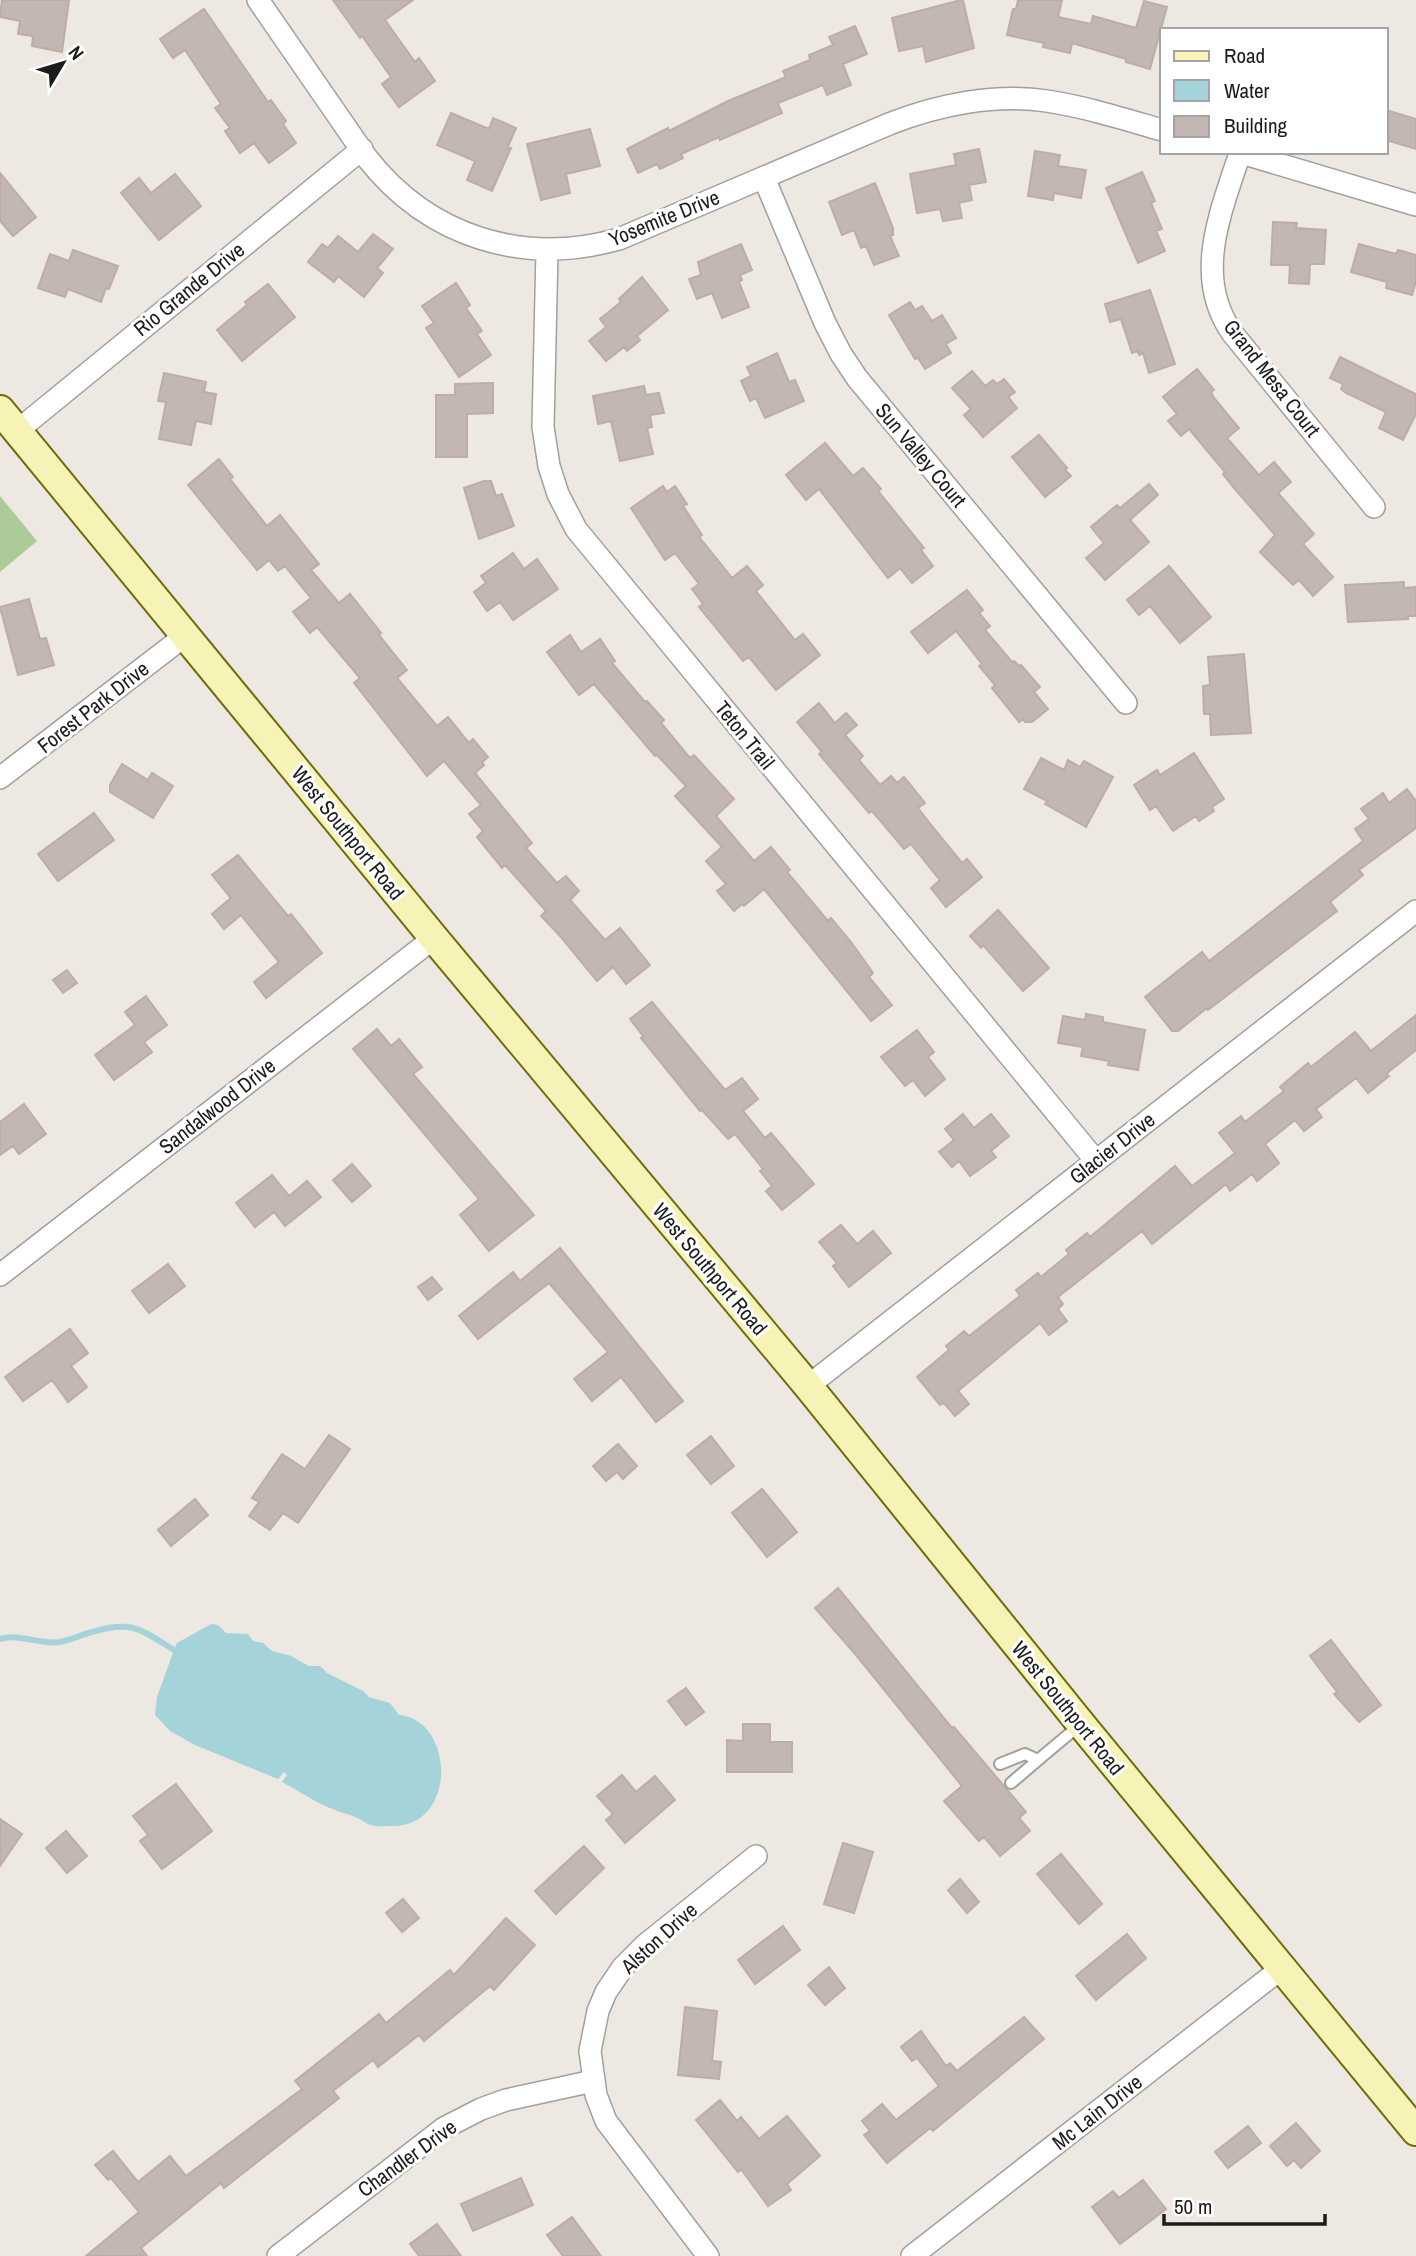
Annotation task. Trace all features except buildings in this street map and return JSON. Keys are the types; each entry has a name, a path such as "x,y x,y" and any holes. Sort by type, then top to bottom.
{"main road":[{"name":"West Southport Road","path":"8,421 808,1386 1081,1724 1416,2131"}],"street":[{"name":"Yosemite Drive","path":"258,0 386,180 430,216 477,237 516,247 547,250 583,247 619,239 907,117 965,103 1044,101 1102,113 1160,129"},
{"name":"Rio Grande Drive","path":"8,421 362,149"},
{"name":"Grand Mesa Court","path":"1239,154 1213,237 1211,268 1219,307 1233,334 1374,507"},
{"path":"1242,154 1416,205"},
{"name":"Sun Valley Court","path":"764,178 825,323 857,378 1126,703"},
{"name":"Teton Trail","path":"547,250 543,427 549,466 558,494 576,529 1096,1161"},
{"name":"Forest Park Drive","path":"0,778 186,635"},
{"name":"Glacier Drive","path":"808,1386 1416,911"},
{"name":"Sandalwood Drive","path":"0,1275 434,938"},
{"name":"Alston Drive","path":"708,2256 613,2134 600,2109 593,2081 590,2051 593,2031 606,1992 617,1975 645,1945 756,1856"},
{"name":"Mc Lain Drive","path":"912,2256 1282,1968"},
{"name":"Chandler Drive","path":"278,2256 417,2147 463,2117 524,2094 593,2081"}],"lane":[{"path":"1011,1783 1081,1724"},
{"path":"1000,1764 1025,1754 1038,1760"}],"green space":[{"path":"0,496 37,541 0,572"}],"water":[{"path":"211,1624 218,1625 226,1633 248,1634 253,1641 263,1643 272,1651 291,1656 309,1666 320,1666 327,1673 363,1691 369,1697 390,1703 399,1715 417,1721 431,1735 439,1753 441,1773 438,1793 428,1810 413,1822 391,1826 370,1825 321,1804 282,1782 287,1775 284,1772 278,1779 195,1745 170,1731 155,1715 157,1697 174,1650 177,1643"}],"waterway":[{"path":"0,1639 15,1637 60,1642 106,1628 127,1627 144,1632 174,1650"}]}
